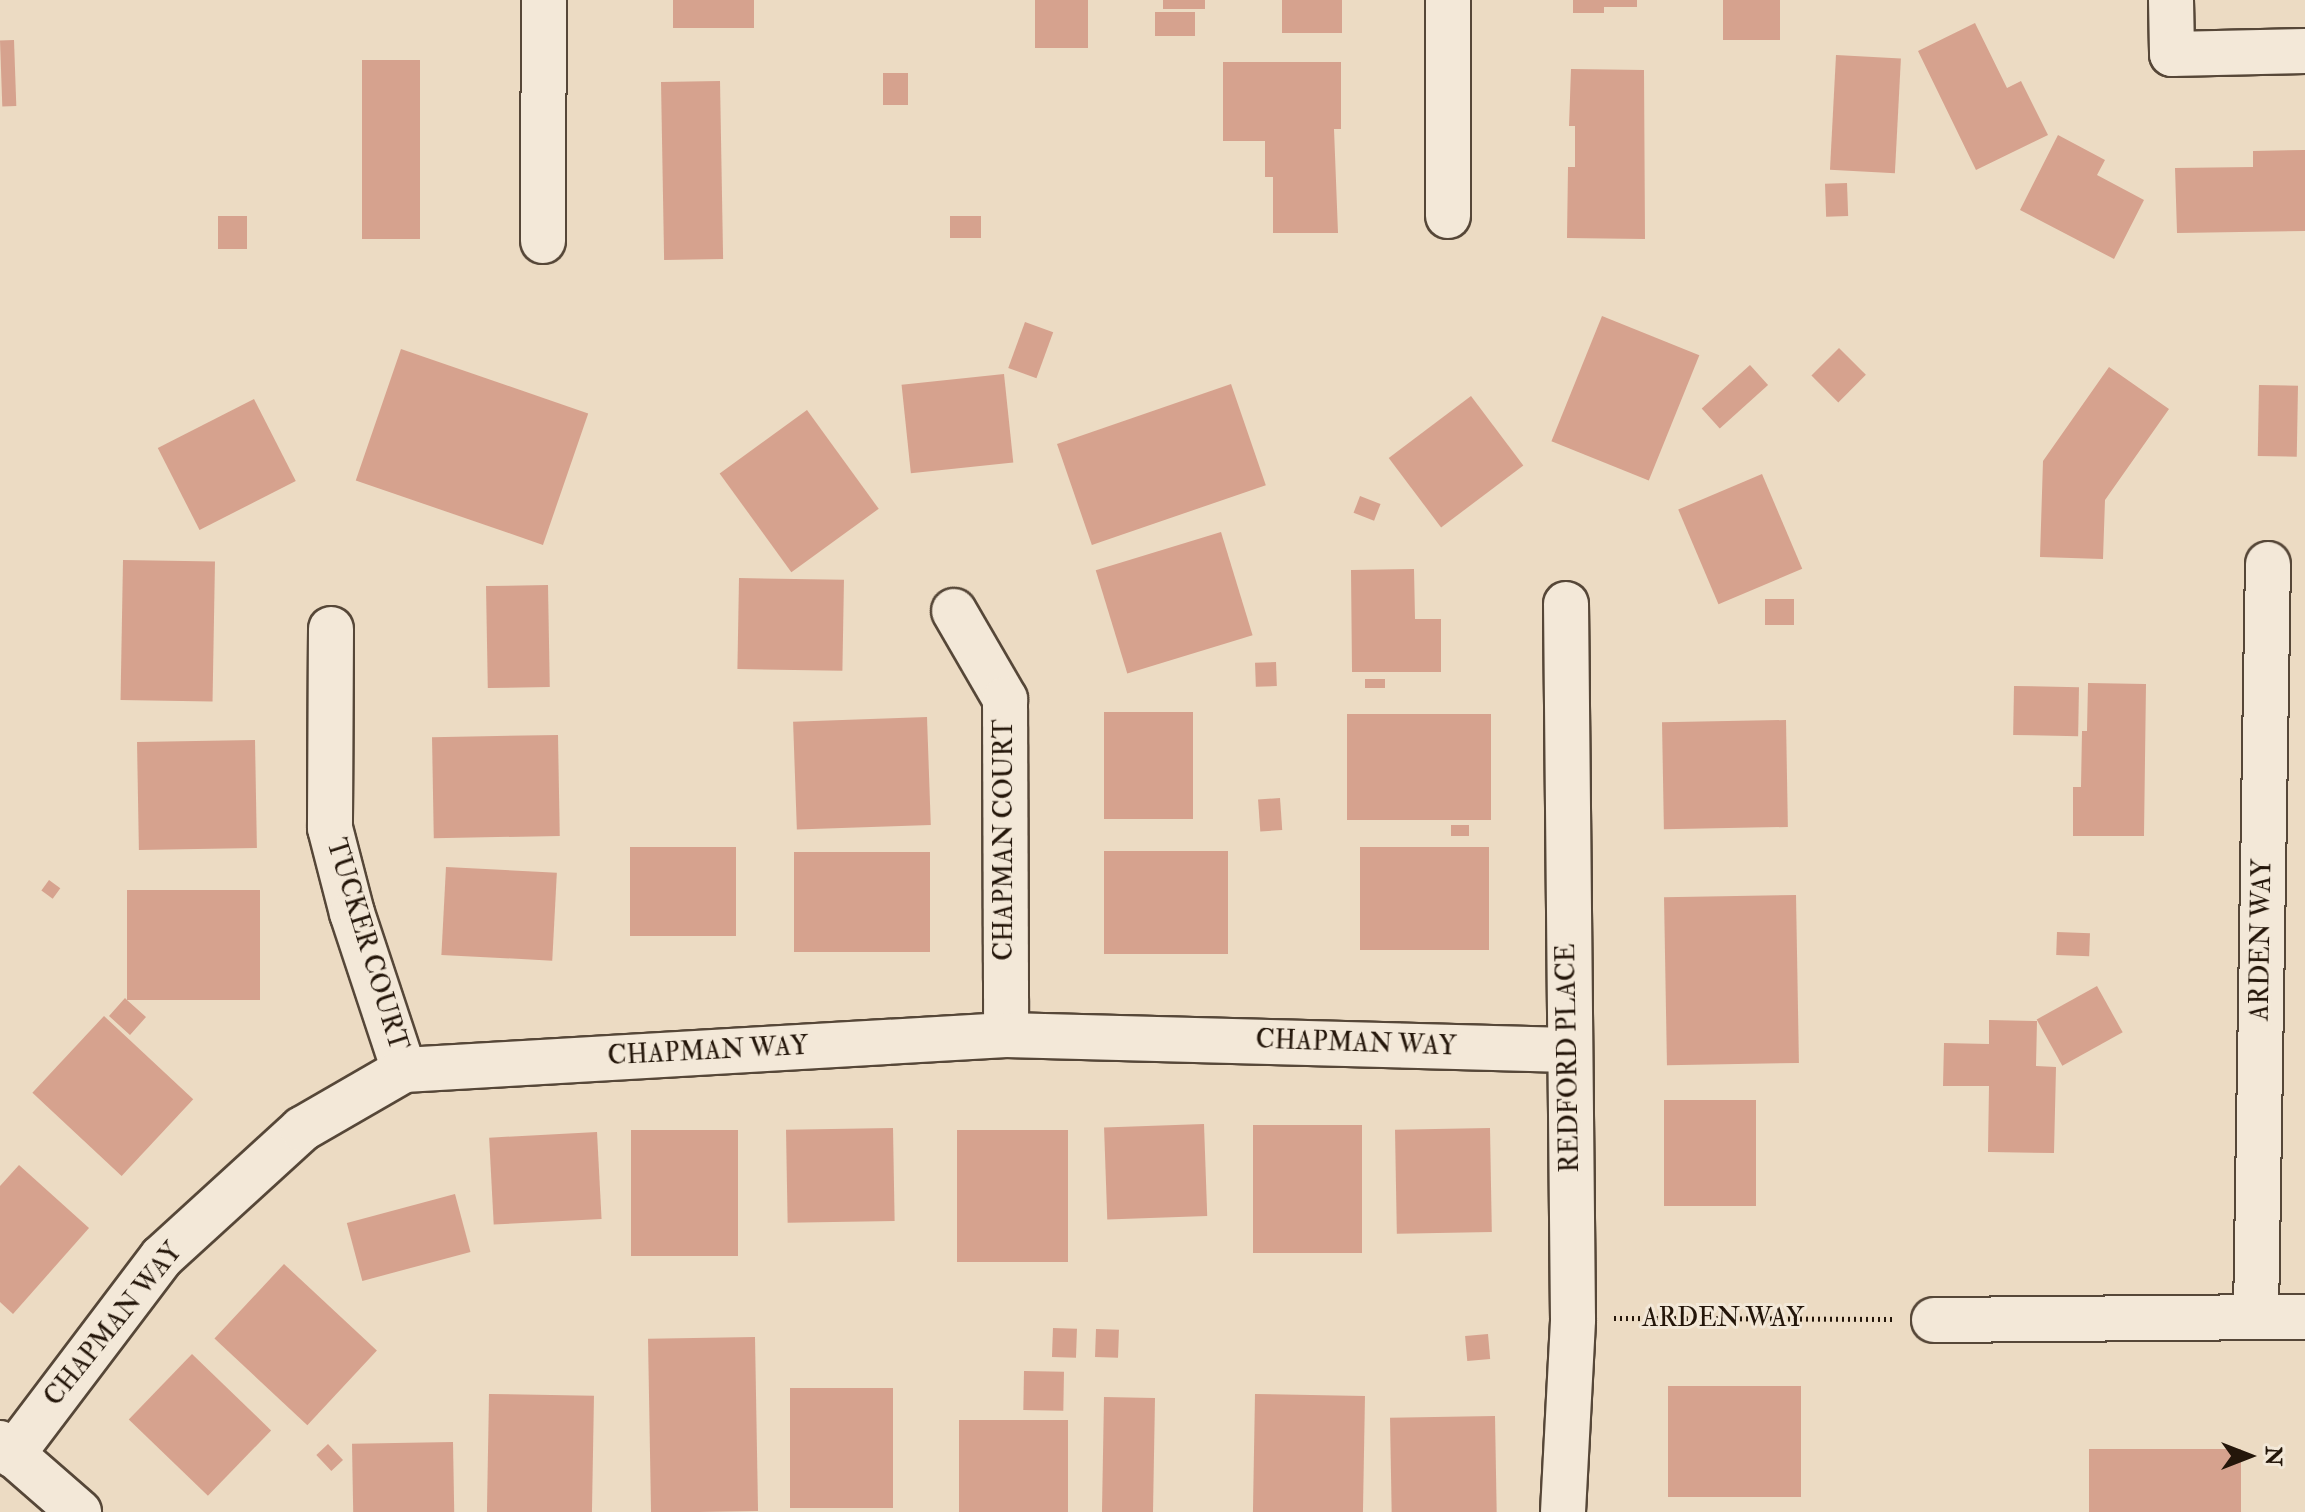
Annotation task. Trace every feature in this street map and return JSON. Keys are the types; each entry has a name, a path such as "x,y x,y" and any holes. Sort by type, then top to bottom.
{"street":[{"path":"543,241 544,0"},
{"path":"1448,0 1448,216"},
{"path":"2171,0 2172,54 2305,51"},
{"name":"ARDEN WAY","path":"2256,1316 2268,564"},
{"name":"REDFORD PLACE","path":"1563,1512 1573,1319 1566,604"},
{"name":"CHAPMAN COURT","path":"954,611 1005,699 1006,1035"},
{"name":"TUCKER COURT","path":"331,629 330,828 352,913 404,1070"},
{"name":"CHAPMAN WAY","path":"6,1449 162,1257 302,1129 404,1070 1006,1035 1568,1050"},
{"path":"1934,1320 2305,1317"},
{"path":"6,1449 79,1512"}],"path":[{"name":"ARDEN WAY","path":"1573,1319 1934,1320"}],"building":[{"path":"673,0 754,0 754,28 673,28"},
{"path":"1035,0 1088,0 1088,48 1035,48"},
{"path":"1163,0 1205,0 1205,9 1163,9"},
{"path":"1282,0 1342,0 1342,33 1282,33"},
{"path":"1573,0 1637,0 1637,7 1604,7 1604,13 1573,13"},
{"path":"1723,0 1780,0 1780,40 1723,40"},
{"path":"1155,12 1195,12 1195,36 1155,36"},
{"path":"1975,23 2007,88 2021,81 2048,135 1976,170 1918,51"},
{"path":"0,40 14,40 16,106 2,106"},
{"path":"1836,55 1901,58 1895,173 1830,170"},
{"path":"362,60 420,60 420,239 362,239"},
{"path":"1223,62 1341,62 1341,129 1334,129 1338,233 1273,233 1273,177 1265,177 1265,141 1223,141"},
{"path":"1571,69 1644,70 1645,239 1567,238 1568,167 1575,167 1575,126 1569,126"},
{"path":"883,73 908,73 908,105 883,105"},
{"path":"720,81 723,259 664,260 661,82"},
{"path":"2058,135 2105,160 2097,175 2144,200 2114,259 2020,210"},
{"path":"2305,150 2305,231 2177,233 2175,168 2253,167 2253,151"},
{"path":"1847,183 1848,216 1826,217 1825,184"},
{"path":"218,216 247,216 247,249 218,249"},
{"path":"950,216 981,216 981,238 950,238"},
{"path":"1602,316 1699,355 1649,481 1551,441"},
{"path":"1025,322 1053,332 1036,378 1008,368"},
{"path":"1839,348 1866,375 1838,402 1811,376"},
{"path":"401,349 588,413 543,545 356,480"},
{"path":"1750,365 1768,385 1720,429 1702,408"},
{"path":"2109,367 2169,409 2105,500 2103,559 2040,557 2043,461"},
{"path":"1004,374 1013,463 911,473 902,385"},
{"path":"1231,384 1266,485 1092,545 1057,444"},
{"path":"2259,385 2298,386 2297,457 2258,456"},
{"path":"1471,396 1523,465 1441,527 1389,458"},
{"path":"254,399 296,481 200,530 158,448"},
{"path":"807,410 879,509 791,572 720,473"},
{"path":"1762,474 1802,569 1718,604 1678,510"},
{"path":"1360,496 1381,504 1374,521 1354,513"},
{"path":"1221,532 1253,635 1127,674 1096,570"},
{"path":"123,560 215,562 213,702 121,700"},
{"path":"1414,569 1415,619 1441,619 1441,672 1352,672 1351,570"},
{"path":"739,578 844,580 842,671 737,669"},
{"path":"548,585 550,687 488,688 486,586"},
{"path":"1765,599 1794,599 1794,625 1765,625"},
{"path":"1276,662 1277,686 1256,687 1255,663"},
{"path":"1365,679 1385,679 1385,688 1365,688"},
{"path":"2088,683 2146,684 2144,836 2073,836 2073,787 2081,787 2082,731 2087,731"},
{"path":"2014,686 2079,687 2078,736 2013,735"},
{"path":"1104,712 1193,712 1193,819 1104,819"},
{"path":"1347,714 1491,714 1491,820 1347,820"},
{"path":"927,717 931,825 797,830 793,722"},
{"path":"1786,720 1788,827 1664,829 1662,722"},
{"path":"558,735 560,836 434,838 432,737"},
{"path":"255,740 257,848 139,850 137,742"},
{"path":"1280,798 1282,830 1260,831 1258,800"},
{"path":"1451,825 1469,825 1469,836 1451,836"},
{"path":"630,847 736,847 736,936 630,936"},
{"path":"1360,847 1489,847 1489,950 1360,950"},
{"path":"1104,851 1228,851 1228,954 1104,954"},
{"path":"794,852 930,852 930,952 794,952"},
{"path":"446,867 557,873 552,961 441,955"},
{"path":"49,880 60,888 53,899 41,891"},
{"path":"127,890 260,890 260,1000 127,1000"},
{"path":"1796,895 1799,1063 1667,1065 1664,897"},
{"path":"2057,932 2090,933 2089,956 2056,955"},
{"path":"2097,986 2123,1032 2062,1066 2037,1019"},
{"path":"125,998 146,1017 130,1035 109,1016"},
{"path":"104,1016 193,1099 122,1176 32,1093"},
{"path":"1989,1020 2037,1021 2036,1066 2056,1067 2054,1153 1988,1152 1989,1086 1943,1086 1944,1043 1989,1044"},
{"path":"1664,1100 1756,1100 1756,1206 1664,1206"},
{"path":"1204,1124 1207,1216 1107,1219 1104,1127"},
{"path":"1253,1125 1362,1125 1362,1253 1253,1253"},
{"path":"893,1128 895,1221 788,1223 786,1130"},
{"path":"1490,1128 1492,1232 1397,1234 1395,1130"},
{"path":"631,1130 738,1130 738,1256 631,1256"},
{"path":"957,1130 1068,1130 1068,1262 957,1262"},
{"path":"597,1132 602,1219 494,1225 489,1138"},
{"path":"19,1165 89,1228 13,1314 0,1302 0,1186"},
{"path":"455,1194 471,1252 362,1281 347,1223"},
{"path":"284,1264 377,1351 307,1425 214,1339"},
{"path":"1053,1328 1077,1329 1076,1358 1052,1357"},
{"path":"1096,1329 1119,1330 1118,1358 1095,1357"},
{"path":"1488,1334 1490,1359 1467,1361 1465,1336"},
{"path":"755,1337 758,1511 651,1512 648,1339"},
{"path":"192,1354 271,1430 208,1496 129,1419"},
{"path":"1024,1371 1064,1372 1063,1411 1023,1410"},
{"path":"1668,1386 1801,1386 1801,1497 1668,1497"},
{"path":"790,1388 893,1388 893,1508 790,1508"},
{"path":"489,1394 594,1396 592,1512 487,1512"},
{"path":"1255,1394 1365,1396 1363,1512 1253,1512"},
{"path":"1104,1397 1155,1398 1153,1512 1102,1512"},
{"path":"1495,1416 1497,1512 1392,1512 1390,1418"},
{"path":"959,1420 1068,1420 1068,1512 959,1512"},
{"path":"453,1442 454,1512 353,1512 352,1444"},
{"path":"328,1444 343,1460 331,1471 316,1455"},
{"path":"2089,1449 2241,1449 2241,1512 2089,1512"}]}
